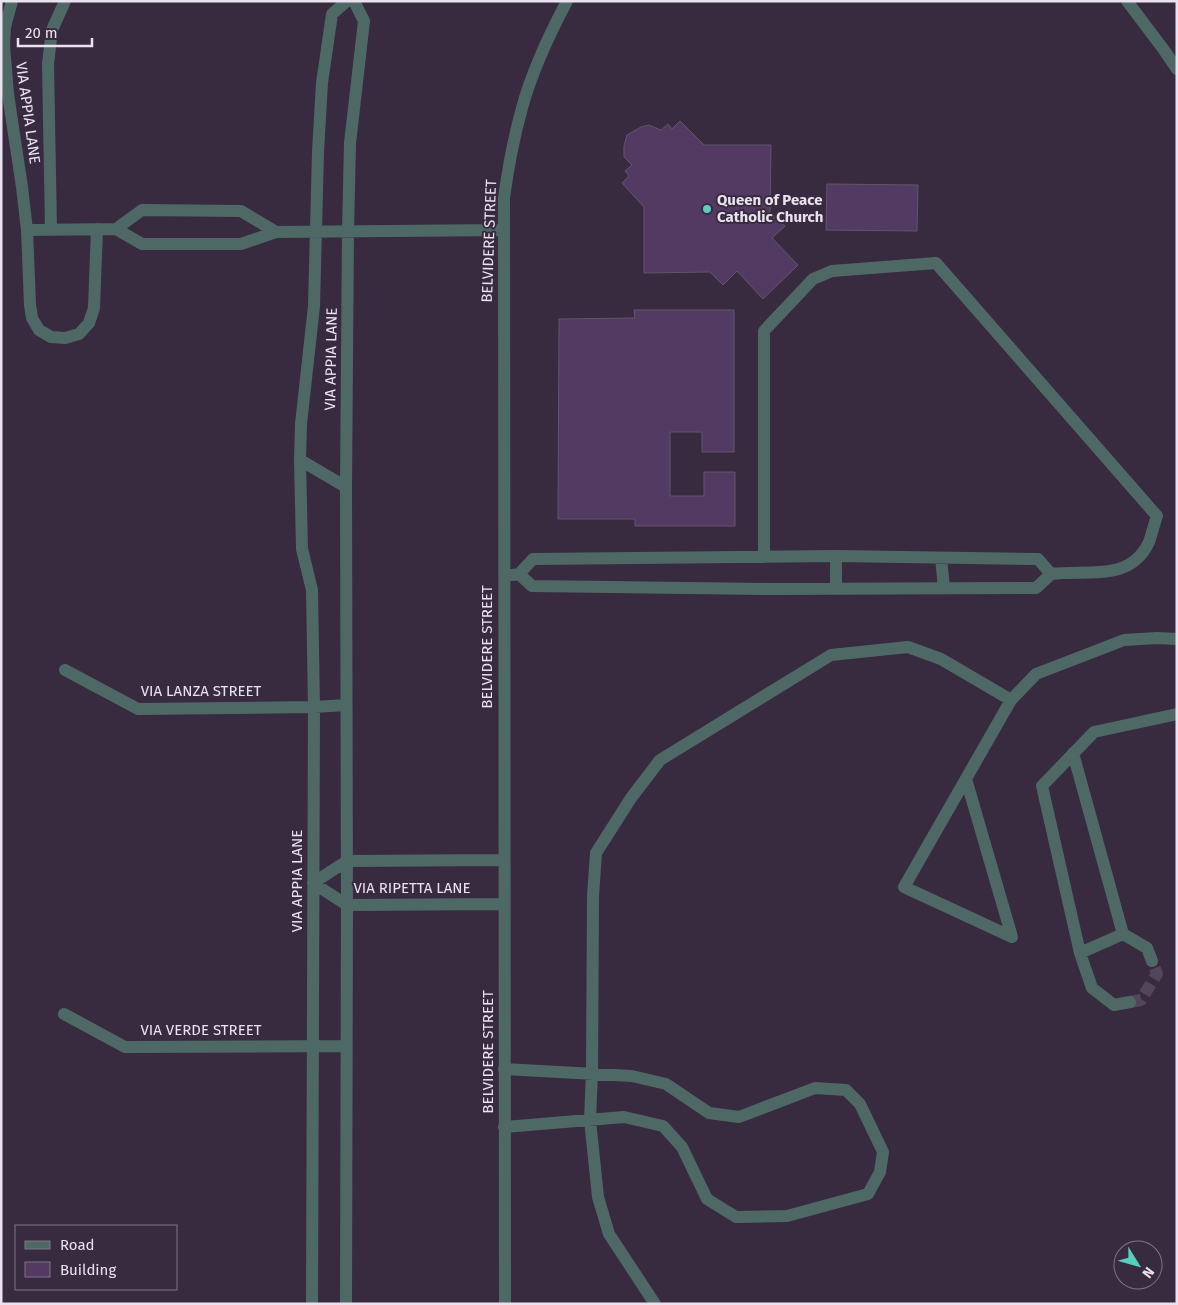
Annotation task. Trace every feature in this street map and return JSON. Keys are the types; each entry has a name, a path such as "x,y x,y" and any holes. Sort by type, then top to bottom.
{"street":[{"name":"VIA APPIA LANE","path":"12,1 5,27 4,45 8,94 27,230 32,318 39,330 51,337 65,338 79,334 89,323 94,308 97,229"},
{"name":"VIA APPIA LANE","path":"50,229 48,64 52,30 64,1"},
{"name":"VIA APPIA LANE","path":"312,1304 314,707 312,590 302,549 300,460 301,424 314,306 318,152 322,83 332,14 347,1"},
{"name":"VIA APPIA LANE","path":"346,1304 346,487 348,231 350,143 364,21 354,1"},
{"name":"BELVIDERE STREET","path":"505,1304 503,860 504,198 508,168 522,106 548,38 567,1"},
{"path":"1127,1 1173,52 1177,69"},
{"path":"27,230 116,228 142,210 240,211 276,232"},
{"path":"116,228 142,244 241,244 276,232 503,230"},
{"path":"519,574 532,586 836,589 1036,588 1052,574 1112,572 1135,562 1148,543 1157,516 936,263 832,271 812,279 764,332 764,557"},
{"path":"300,460 346,487"},
{"path":"503,576 519,574 533,559 836,556 1038,559 1052,574"},
{"path":"836,556 836,589"},
{"path":"941,558 944,588"},
{"path":"966,779 1012,938 904,887 1011,700 1036,674 1124,640 1177,639"},
{"path":"655,1304 609,1234 598,1197 590,1120 593,896 596,853 632,798 660,760 831,655 908,647 941,660 1011,700"},
{"name":"VIA LANZA STREET","path":"65,670 138,709 346,705"},
{"path":"1130,1002 1114,1005 1092,988 1080,953 1042,786 1094,732 1177,714"},
{"path":"1074,753 1123,934 1147,948 1152,961"},
{"name":"VIA RIPETTA LANE","path":"503,860 347,861 313,883 347,905 504,904"},
{"path":"1080,953 1123,934"},
{"name":"VIA VERDE STREET","path":"64,1014 125,1047 346,1046"},
{"path":"504,1069 632,1076 666,1084 709,1113 739,1117 814,1088 846,1090 860,1104 883,1152 880,1172 868,1194 787,1216 736,1217 707,1199 682,1147 662,1126 624,1117 504,1127"}],"building":[{"name":"Queen of Peace Catholic Church","path":"680,121 704,145 771,145 770,212 785,226 772,238 798,265 763,299 737,271 723,285 710,272 644,273 644,207 622,183 629,176 625,171 632,165 624,157 624,146 627,135 641,127 649,125 661,130 668,124 672,129"},
{"path":"827,184 918,185 917,231 826,230"},
{"path":"634,310 734,310 734,452 702,452 702,432 670,432 670,496 704,496 704,472 735,472 735,526 635,526 635,519 558,519 559,319 635,318"}],"tunnel":[{"path":"1130,1002 1141,1000 1157,974 1152,961"}],"place":[{"name":"Queen of Peace Catholic Church","path":"707,209"}]}
